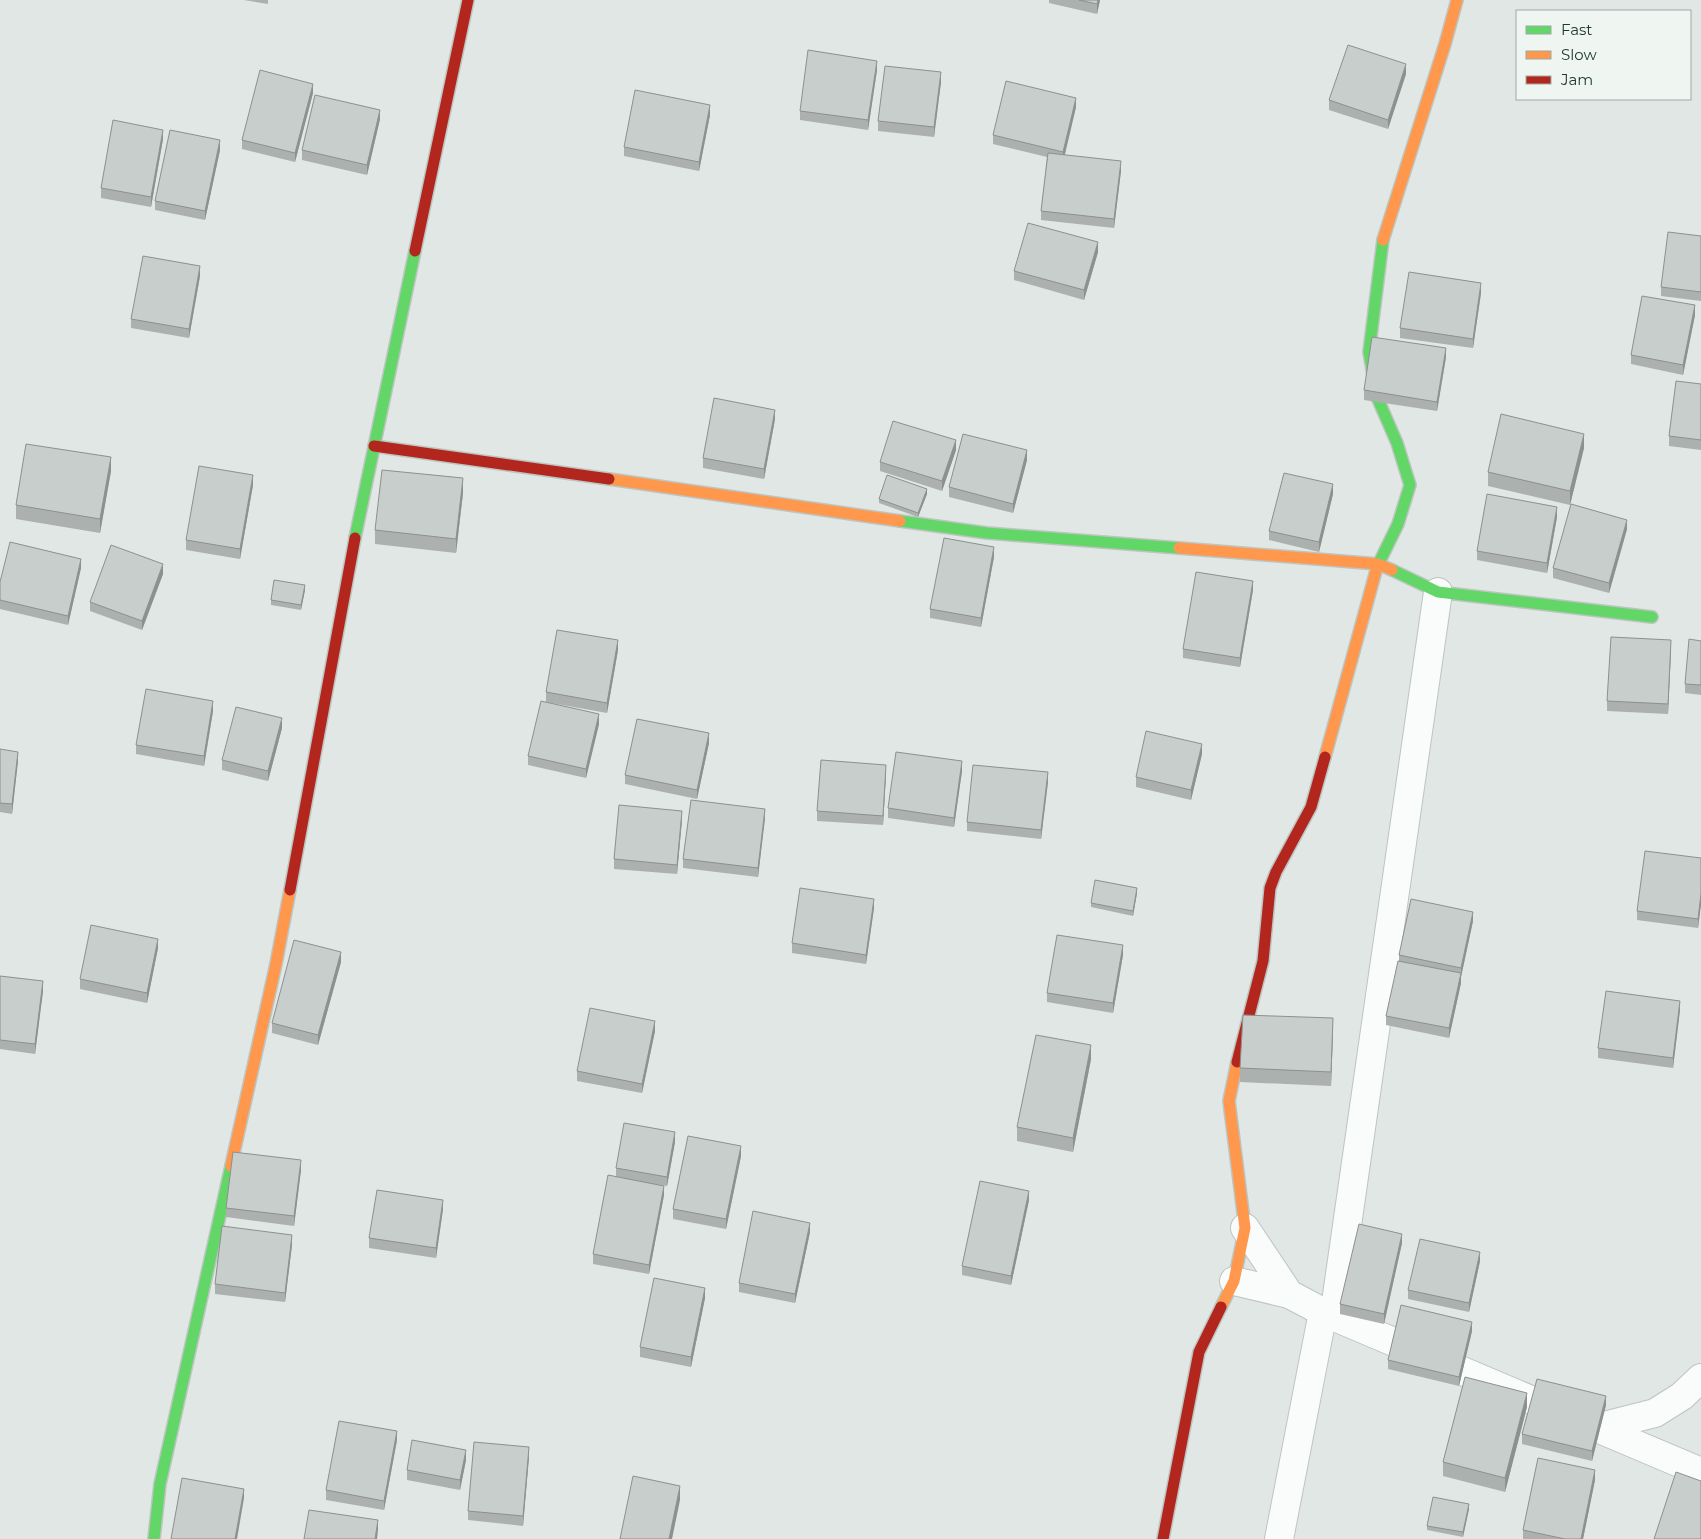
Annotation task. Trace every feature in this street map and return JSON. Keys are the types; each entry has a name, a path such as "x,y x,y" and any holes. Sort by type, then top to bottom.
{"street":[{"path":"154,1539 160,1484 276,964 359,518 468,0"},
{"path":"1163,1539 1199,1352 1234,1281 1245,1228 1229,1101 1232,1082 1263,961 1270,888 1276,872 1311,807 1378,564 1398,524 1410,485 1397,443 1377,397 1369,352 1382,243 1445,44 1457,0"},
{"path":"374,446 987,533 1378,564 1438,592 1652,617"},
{"path":"1280,1539 1329,1314 1438,592"},
{"path":"1245,1228 1289,1294"},
{"path":"1234,1281 1289,1294 1329,1314 1701,1472"},
{"path":"1596,1428 1655,1414 1682,1396 1701,1378"}],"building":[{"path":"1079,0 1098,0 1097,4"},
{"path":"1348,45 1406,64 1388,120 1329,100"},
{"path":"808,50 877,61 868,120 800,111"},
{"path":"885,66 941,72 934,127 878,121"},
{"path":"260,70 313,84 295,153 242,140"},
{"path":"1006,81 1076,98 1063,152 993,135"},
{"path":"635,90 710,105 699,162 624,147"},
{"path":"315,95 380,110 367,165 302,150"},
{"path":"113,120 163,130 151,197 101,188"},
{"path":"170,130 220,140 205,211 155,201"},
{"path":"1048,153 1121,161 1114,219 1041,211"},
{"path":"1028,223 1098,242 1084,290 1014,271"},
{"path":"1668,232 1701,236 1701,292 1661,287"},
{"path":"143,256 200,266 189,329 131,319"},
{"path":"1409,272 1481,283 1473,339 1400,328"},
{"path":"1642,296 1695,305 1683,365 1631,355"},
{"path":"1372,337 1446,348 1437,402 1364,390"},
{"path":"1676,381 1701,384 1701,440 1669,436"},
{"path":"714,398 775,410 764,469 703,458"},
{"path":"1501,414 1584,434 1570,491 1488,472"},
{"path":"893,421 956,440 942,481 880,462"},
{"path":"963,434 1027,450 1013,504 949,487"},
{"path":"26,444 111,457 100,519 16,505"},
{"path":"199,466 253,475 240,549 186,540"},
{"path":"382,470 463,478 456,539 375,530"},
{"path":"1284,473 1333,484 1319,542 1269,531"},
{"path":"887,475 927,489 918,513 879,499"},
{"path":"1487,494 1557,507 1547,563 1477,551"},
{"path":"1571,504 1627,520 1609,583 1553,568"},
{"path":"944,538 994,547 981,618 930,609"},
{"path":"10,542 81,559 68,616 0,600 0,582"},
{"path":"111,545 163,564 142,621 90,602"},
{"path":"1196,572 1253,581 1240,658 1183,649"},
{"path":"274,580 305,585 301,605 271,600"},
{"path":"557,630 618,640 607,703 546,692"},
{"path":"1611,637 1671,640 1668,704 1607,701"},
{"path":"1689,639 1701,641 1701,685 1685,684"},
{"path":"146,689 213,701 204,756 136,745"},
{"path":"541,701 599,714 586,769 528,756"},
{"path":"236,707 282,718 268,771 222,760"},
{"path":"637,719 709,733 697,790 625,775"},
{"path":"1146,731 1202,744 1191,790 1136,777"},
{"path":"0,749 18,752 12,804 0,803"},
{"path":"896,752 962,761 954,818 888,808"},
{"path":"821,760 886,765 883,816 817,811"},
{"path":"973,765 1048,772 1041,830 967,822"},
{"path":"691,800 765,809 758,868 683,859"},
{"path":"619,805 682,811 677,865 614,859"},
{"path":"1645,851 1701,858 1701,894 1698,919 1637,911"},
{"path":"1095,880 1137,888 1133,911 1091,903"},
{"path":"800,888 874,899 866,955 792,943"},
{"path":"1411,899 1473,912 1461,968 1399,955"},
{"path":"91,925 158,939 147,993 80,979"},
{"path":"1057,935 1123,945 1113,1003 1047,993"},
{"path":"294,940 341,952 318,1035 272,1023"},
{"path":"1398,961 1461,973 1449,1028 1386,1016"},
{"path":"0,976 43,981 35,1044 0,1040"},
{"path":"1606,991 1680,1001 1673,1058 1598,1048"},
{"path":"590,1008 655,1021 642,1084 577,1071"},
{"path":"1243,1015 1333,1018 1331,1072 1240,1068"},
{"path":"1036,1035 1091,1045 1073,1138 1017,1127"},
{"path":"624,1123 675,1132 667,1177 616,1168"},
{"path":"688,1136 741,1146 726,1219 673,1209"},
{"path":"233,1152 301,1160 294,1216 226,1208"},
{"path":"608,1175 664,1186 649,1265 593,1254"},
{"path":"980,1181 1029,1191 1011,1276 962,1266"},
{"path":"377,1190 443,1200 436,1248 369,1238"},
{"path":"753,1211 810,1223 795,1294 739,1283"},
{"path":"1359,1224 1402,1234 1384,1314 1340,1304"},
{"path":"222,1226 292,1235 285,1293 215,1284"},
{"path":"1420,1239 1480,1252 1469,1303 1408,1290"},
{"path":"654,1278 705,1288 691,1357 640,1347"},
{"path":"1401,1305 1472,1322 1459,1377 1388,1360"},
{"path":"1465,1377 1527,1393 1505,1478 1443,1462"},
{"path":"1537,1379 1606,1396 1592,1451 1522,1434"},
{"path":"339,1421 397,1431 384,1501 326,1490"},
{"path":"412,1440 466,1450 460,1480 407,1470"},
{"path":"474,1442 529,1447 523,1516 468,1511"},
{"path":"1538,1458 1595,1470 1581,1539 1565,1539 1523,1530"},
{"path":"1676,1472 1701,1481 1701,1539 1654,1539"},
{"path":"633,1476 680,1486 669,1539 620,1539"},
{"path":"182,1478 244,1489 235,1539 171,1539"},
{"path":"1433,1497 1469,1504 1463,1532 1427,1526"},
{"path":"309,1510 378,1520 375,1539 304,1539"}],"traffic: fast":[{"path":"1377,567 1398,524 1410,485 1397,443 1377,397 1369,352 1383,240"},
{"path":"355,538 415,251"},
{"path":"900,521 987,533 1179,548"},
{"path":"1392,570 1438,592 1652,617"},
{"path":"154,1539 160,1484 231,1166"}],"traffic: slow":[{"path":"1383,240 1457,0"},
{"path":"609,479 900,521"},
{"path":"1179,548 1378,564 1392,570"},
{"path":"1325,757 1377,567"},
{"path":"231,1166 276,964 290,890"},
{"path":"1221,1307 1234,1281 1245,1228 1229,1101 1237,1062"}],"traffic: jam":[{"path":"415,251 468,0"},
{"path":"374,446 609,479"},
{"path":"290,890 355,538"},
{"path":"1237,1062 1263,961 1270,888 1276,872 1311,807 1325,757"},
{"path":"1163,1539 1199,1352 1221,1307"}]}
